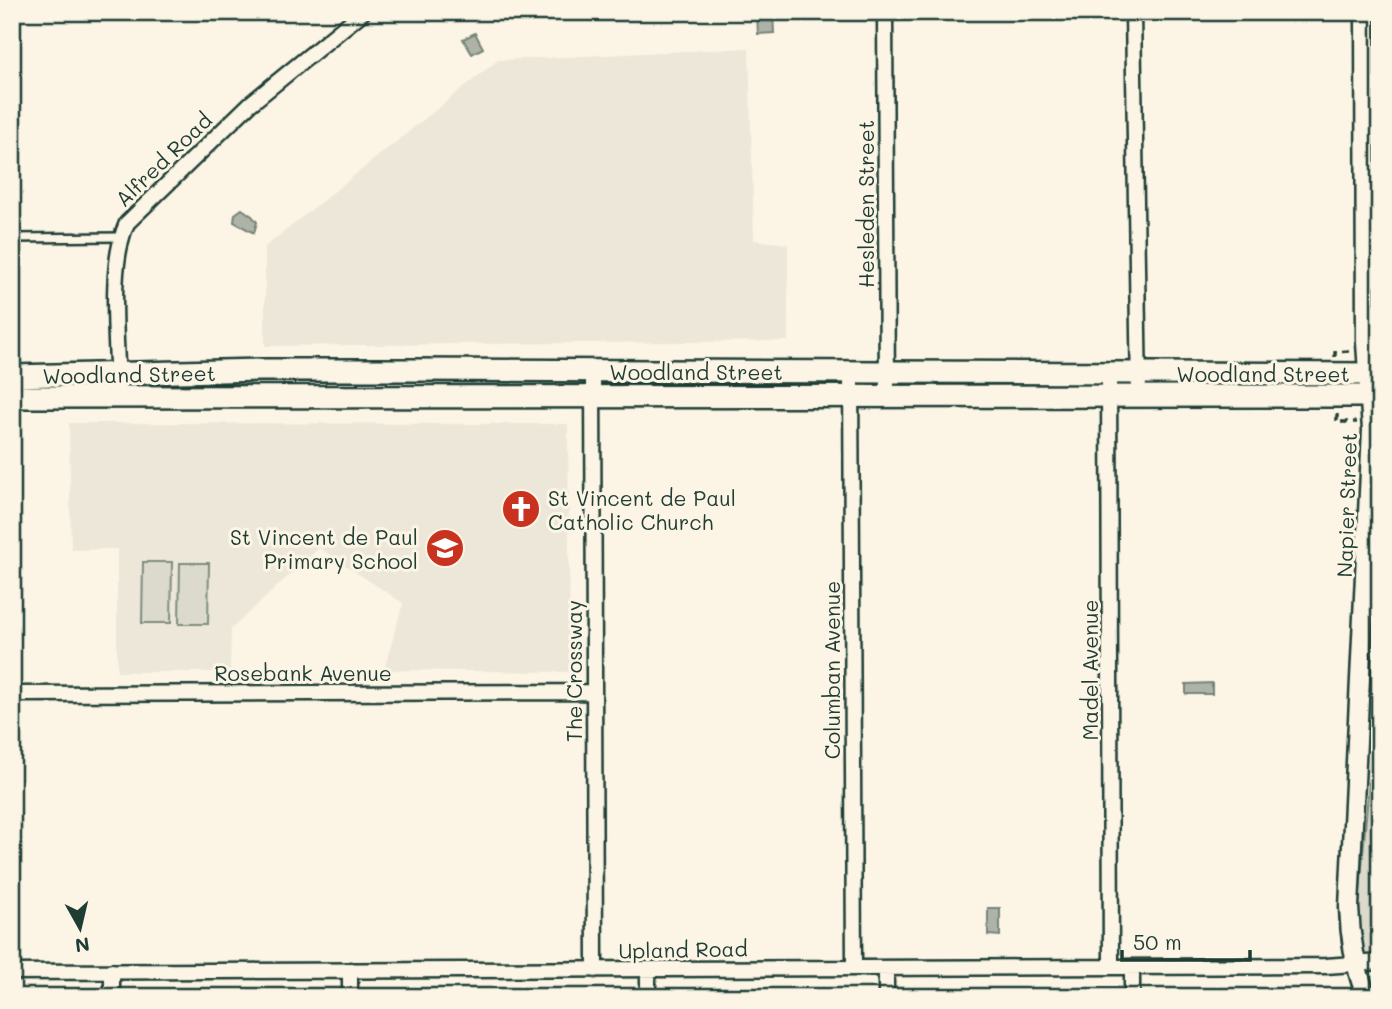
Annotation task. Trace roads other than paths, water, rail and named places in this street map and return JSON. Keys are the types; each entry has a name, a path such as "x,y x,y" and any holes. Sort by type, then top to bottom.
{"main road":[{"name":"Woodland Street","path":"12,376 261,370 1374,374"},
{"name":"Woodland Street","path":"12,397 1375,396"}],"street":[{"name":"Alfred Road","path":"118,396 116,270 121,237 133,215 250,104 363,12"},
{"name":"Hesleden Street","path":"885,12 887,396"},
{"path":"1133,12 1139,395"},
{"name":"Napier Street","path":"1365,12 1372,85 1375,396 1349,907 1354,964 1366,997"},
{"name":"The Crossway","path":"593,371 595,971"},
{"name":"Columban Avenue","path":"851,372 854,968"},
{"name":"Madel Avenue","path":"1109,373 1111,967"},
{"name":"Rosebank Avenue","path":"12,694 594,692"},
{"name":"Upland Road","path":"12,972 595,971 1132,967 1380,962"},
{"path":"1132,967 1132,997"},
{"path":"886,968 886,997"},
{"path":"350,997 351,970"},
{"path":"648,970 648,997"},
{"path":"112,971 112,997"}],"lane":[{"path":"12,238 121,237"}],"place":[{"name":"St Vincent de Paul Catholic Church","path":"521,509"},
{"name":"St Vincent de Paul Primary School","path":"445,548"}]}
